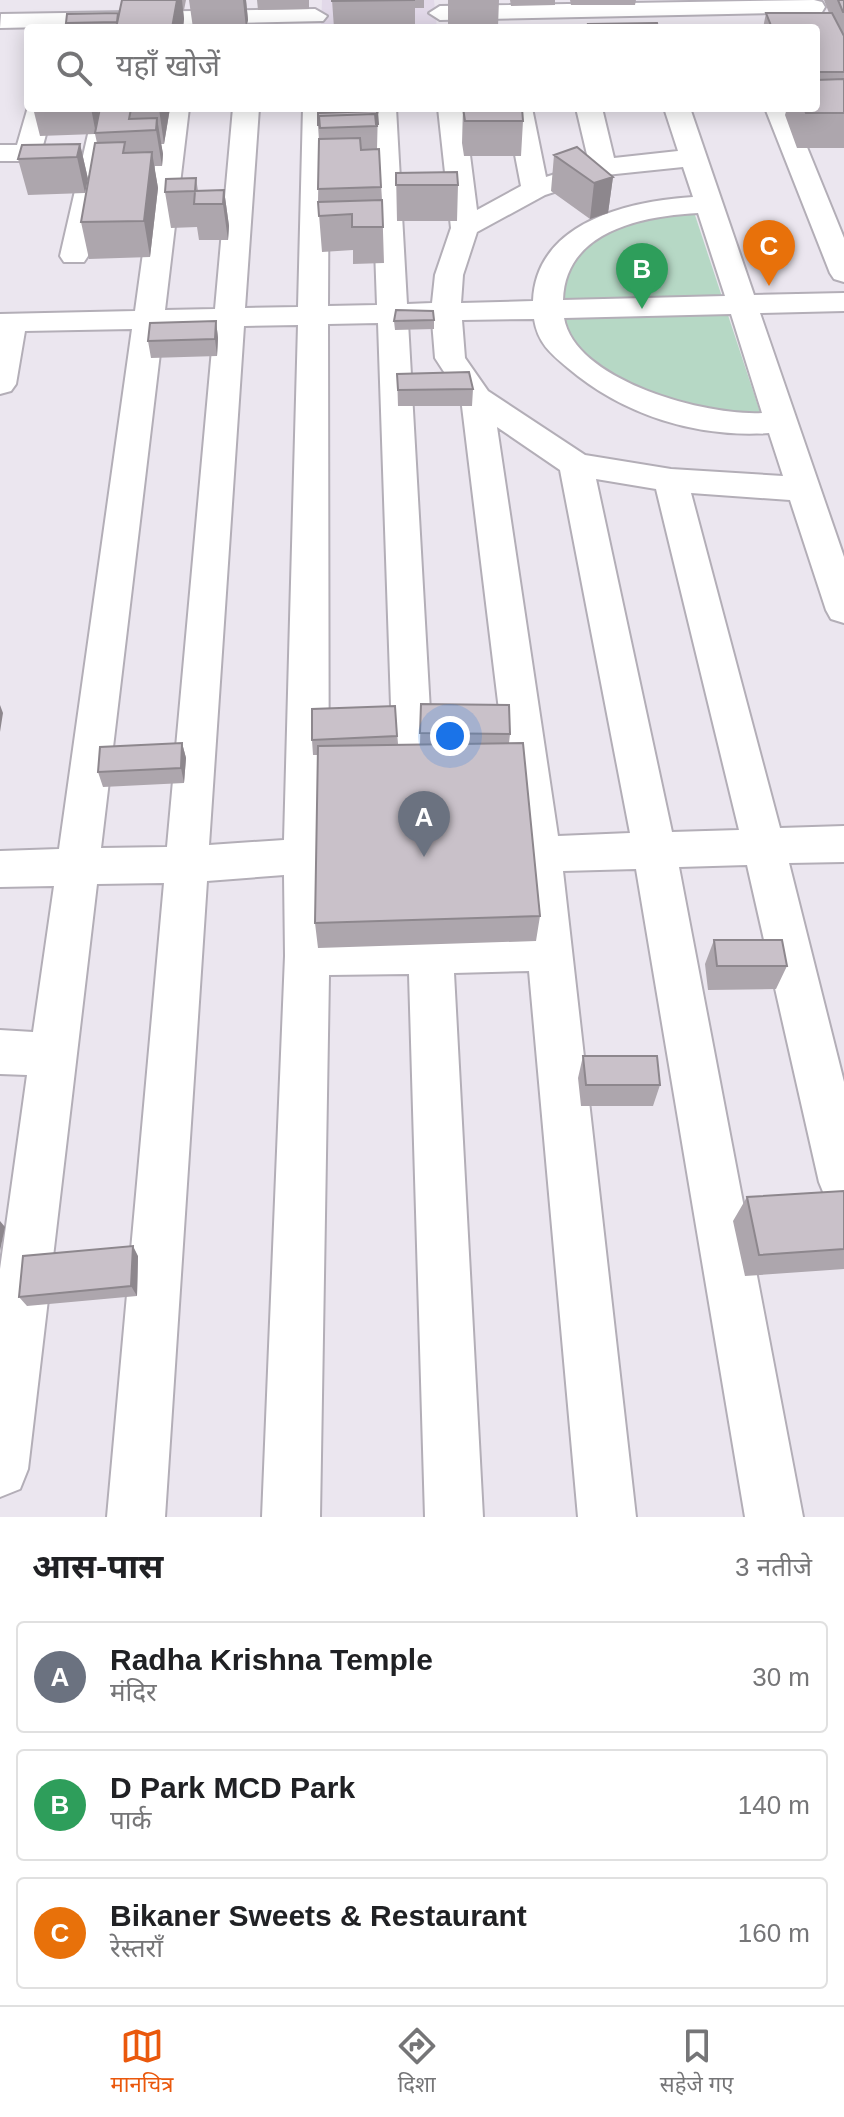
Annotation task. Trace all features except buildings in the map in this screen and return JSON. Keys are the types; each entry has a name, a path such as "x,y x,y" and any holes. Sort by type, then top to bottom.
{"street":[{"path":"7,0 0,21 66,16 315,15"},
{"path":"440,14 741,12 812,4 826,36"},
{"path":"0,153 28,153 39,112"},
{"path":"74,256 106,112"},
{"path":"0,1469 175,112"},
{"path":"136,1517 246,112"},
{"path":"291,1517 307,956 305,856 322,767 313,314 316,112"},
{"path":"383,112 414,764"},
{"path":"451,112 465,228 449,275 446,310 450,358 477,398 576,465 671,480 803,489"},
{"path":"520,112 535,189"},
{"path":"590,112 603,167"},
{"path":"678,112 844,610"},
{"path":"787,112 844,273"},
{"path":"465,228 535,189 603,167 692,158"},
{"path":"708,204 642,210 598,227 566,249 549,279 547,308 556,342 599,381 651,405 724,423 779,422"},
{"path":"0,384 6,323 844,302"},
{"path":"477,398 508,762 540,854 607,1517"},
{"path":"576,465 654,848 774,1517"},
{"path":"671,480 764,846 844,1182"},
{"path":"540,854 844,844"},
{"path":"0,869 189,864 305,856"},
{"path":"307,956 548,951"},
{"path":"431,953 454,1517"},
{"path":"0,1052 53,1055"}],"shaded area":[{"path":"322,0 434,0 437,24 321,24"}],"green space":[{"path":"693,209 761,415 701,409 651,395 605,371 560,330 566,266 582,251 610,230 624,224 654,215"}],"place":[{"name":"Bikaner Sweets & Restaurant","path":"769,286"},
{"name":"D Park MCD Park","path":"642,309"},
{"name":"Radha Krishna Temple","path":"424,857"}]}
